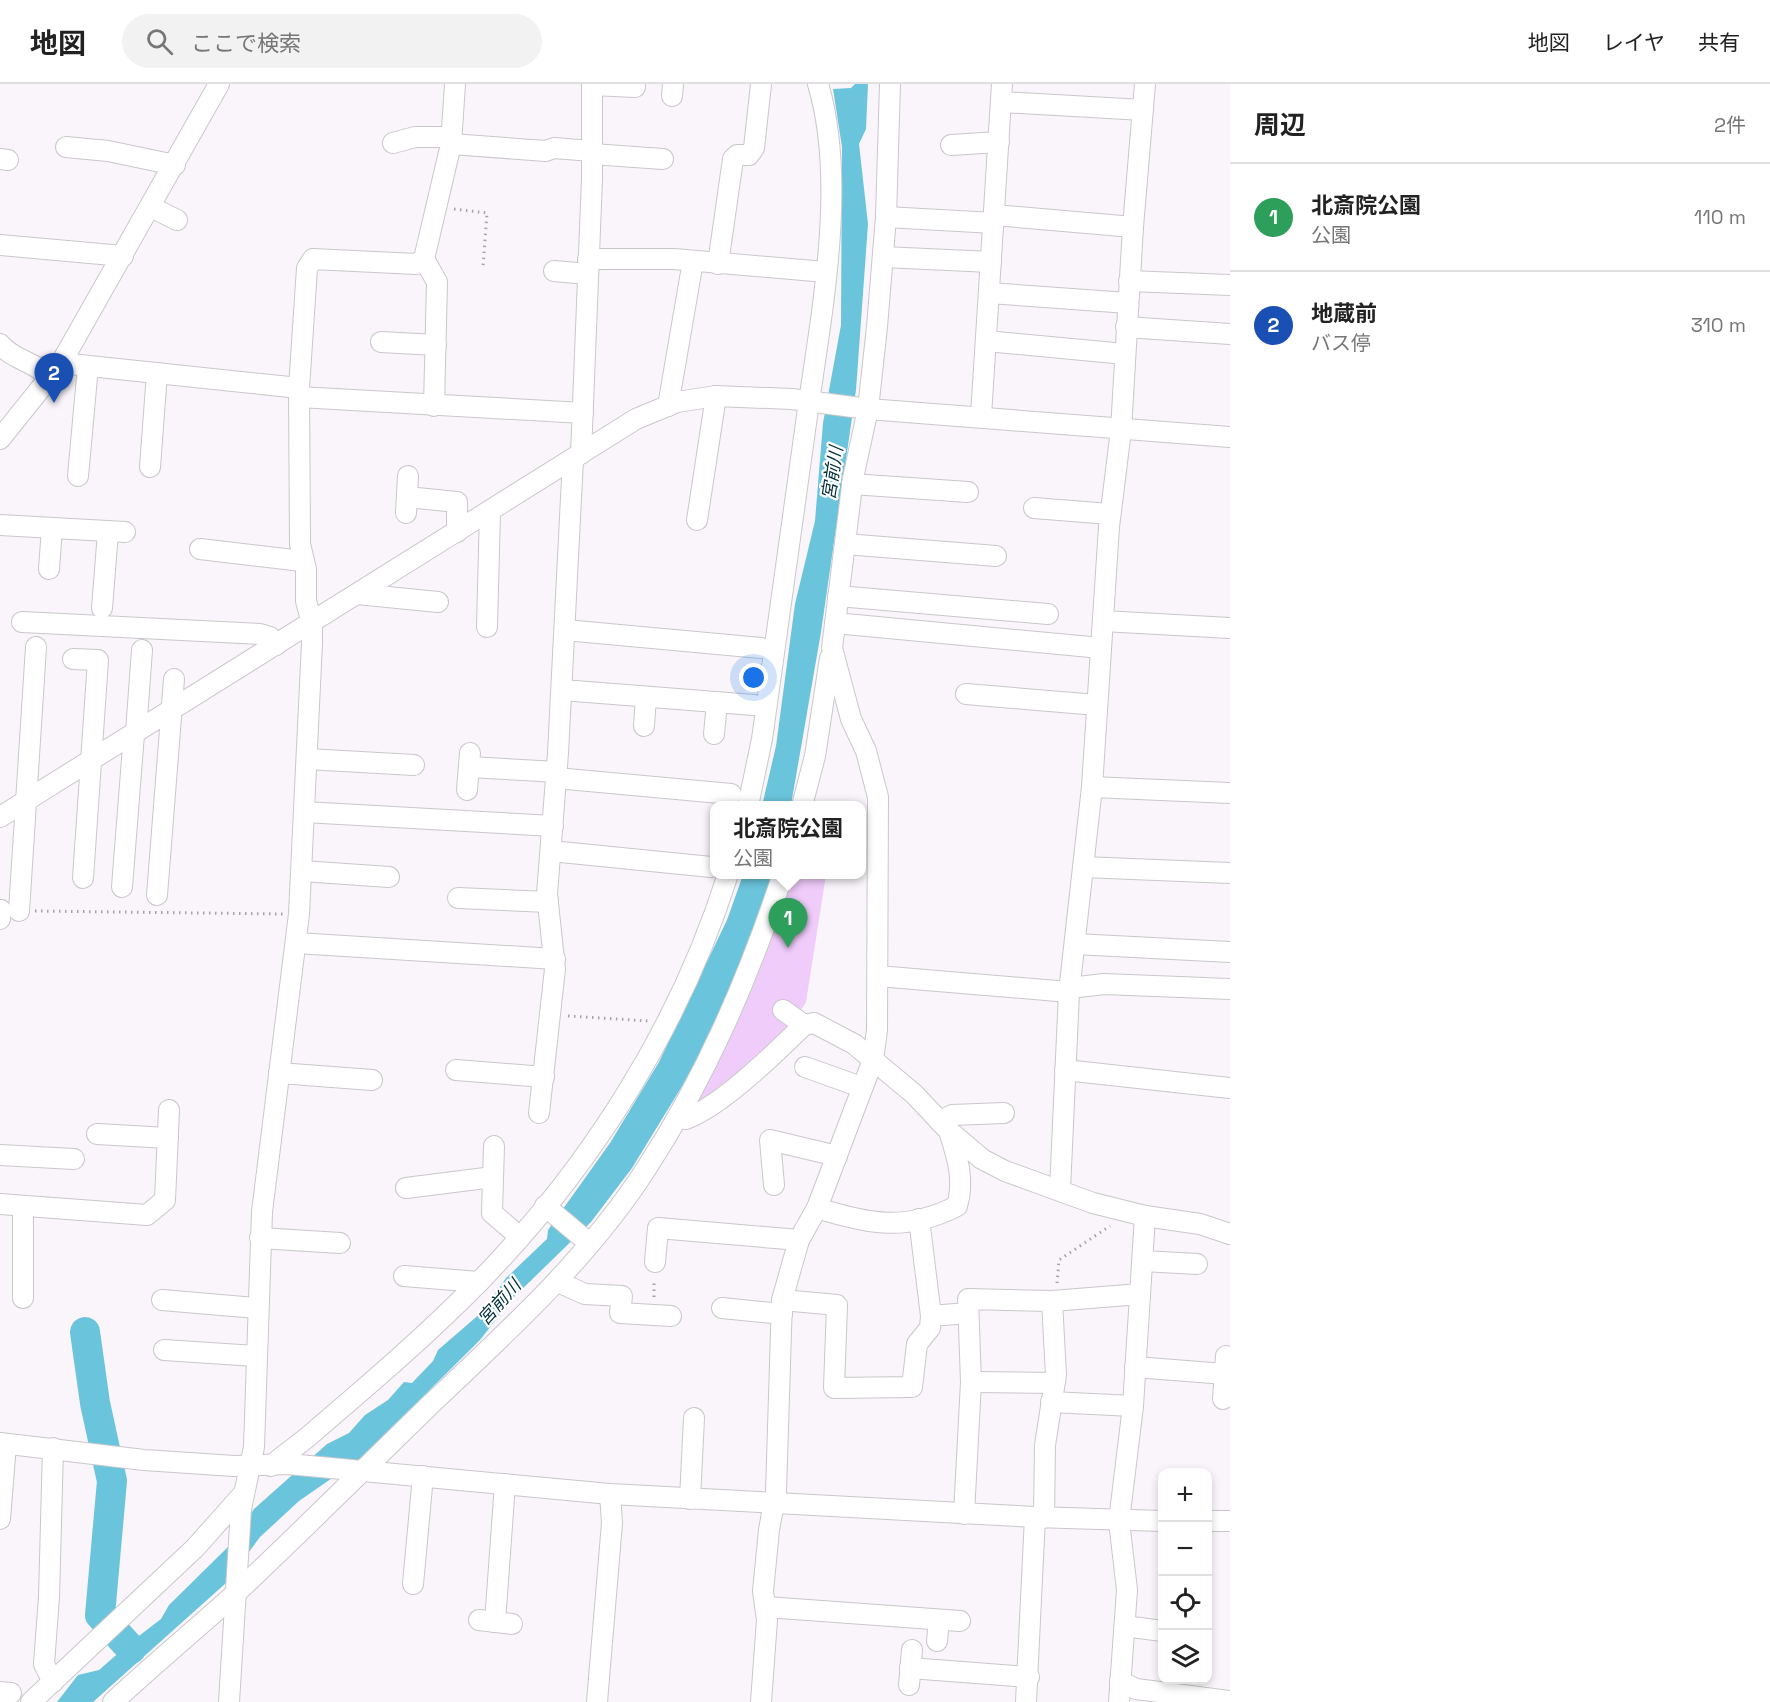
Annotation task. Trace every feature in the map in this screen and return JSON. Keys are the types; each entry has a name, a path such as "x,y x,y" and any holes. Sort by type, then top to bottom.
{"street":[{"path":"0,439 31,404 55,370 123,256 219,84"},
{"path":"229,1702 243,1501 254,1447 260,1238 271,1128 296,943 302,871 312,623 307,612 306,569 302,561 300,544 299,393 309,261 313,259 416,264 424,259 451,141 455,84"},
{"path":"539,1113 555,959 548,902 550,851 582,413 592,152 592,84 635,87"},
{"path":"718,264 733,159 737,155 749,155 754,148 760,84"},
{"path":"749,801 762,739 792,465 812,403 826,272 831,178 828,135 818,84"},
{"path":"803,801 814,756 832,648 852,484 865,409 883,257 890,84"},
{"path":"1060,1190 1070,990 1092,787 1110,514 1121,430 1126,327 1145,84"},
{"path":"981,416 1002,93 1143,110"},
{"path":"393,143 415,137 546,151 554,148 663,159"},
{"path":"951,146 999,142"},
{"path":"66,147 108,151 175,165"},
{"path":"151,207 177,220"},
{"path":"886,217 994,219 1133,227"},
{"path":"0,245 123,256"},
{"path":"883,257 991,262"},
{"path":"424,259 437,282 434,406"},
{"path":"668,406 693,261"},
{"path":"554,271 588,266 693,261 826,272"},
{"path":"1130,280 1230,285"},
{"path":"989,293 1128,303"},
{"path":"1126,327 1230,334"},
{"path":"986,341 1125,354"},
{"path":"381,342 436,345"},
{"path":"0,344 9,355 42,369 55,370 88,366 157,373 299,393 434,406 582,413"},
{"path":"78,476 88,366"},
{"path":"150,467 157,373"},
{"path":"697,520 716,396"},
{"path":"0,817 636,419 668,406 716,396 1230,437"},
{"path":"408,476 406,505 457,502 456,532"},
{"path":"852,484 968,492"},
{"path":"1034,508 1110,514"},
{"path":"487,627 490,511"},
{"path":"0,525 116,532 97,600"},
{"path":"49,569 52,528"},
{"path":"845,544 996,556"},
{"path":"200,549 302,561"},
{"path":"357,594 428,606"},
{"path":"838,596 1048,614"},
{"path":"1103,621 1230,627"},
{"path":"22,622 260,634 270,638 276,645"},
{"path":"835,623 1101,648"},
{"path":"565,630 642,645 739,654 761,648"},
{"path":"7,913 24,802 24,706 36,647"},
{"path":"761,1702 767,1620 764,1591 774,1504 782,1307 799,1240 817,1208 837,1156 861,1086 873,1059 878,1030 878,797 866,752 851,719 832,648"},
{"path":"122,887 117,852 135,733 142,650"},
{"path":"73,659 98,660 82,878"},
{"path":"157,894 174,679"},
{"path":"562,690 754,705"},
{"path":"966,694 1097,705"},
{"path":"644,726 646,697"},
{"path":"714,734 717,702"},
{"path":"307,759 414,765"},
{"path":"467,790 469,760 557,775 637,777 721,789"},
{"path":"1092,787 1230,794"},
{"path":"304,812 553,826"},
{"path":"550,851 710,870"},
{"path":"1083,867 1230,873"},
{"path":"302,871 389,877"},
{"path":"31,1702 112,1628 316,1431 479,1282 547,1208 631,1086 666,1022 716,879"},
{"path":"113,1702 236,1588 356,1470 558,1282 586,1241 645,1172 679,1116 729,1019 759,945 781,879"},
{"path":"458,898 548,902"},
{"path":"296,943 555,959"},
{"path":"1075,944 1230,952"},
{"path":"878,976 1070,990 1104,984 1230,989"},
{"path":"783,1010 804,1025"},
{"path":"679,1116 686,1119 704,1110 757,1070 808,1023 822,1026 873,1059 914,1094 944,1127 982,1159 1005,1171 1121,1211 1200,1224 1230,1234"},
{"path":"806,1067 861,1086"},
{"path":"456,1070 544,1077"},
{"path":"1065,1070 1167,1091 1230,1088"},
{"path":"279,1073 372,1080"},
{"path":"0,1204 147,1215 165,1200 169,1110"},
{"path":"944,1127 952,1115 1004,1113"},
{"path":"817,1208 864,1222 919,1219 957,1206 961,1193 959,1160 944,1127"},
{"path":"97,1134 168,1138"},
{"path":"774,1185 770,1140 837,1156"},
{"path":"494,1146 492,1214 520,1237"},
{"path":"0,1155 74,1159"},
{"path":"406,1188 430,1193 493,1177"},
{"path":"22,1299 23,1206"},
{"path":"547,1208 586,1241"},
{"path":"1119,1702 1125,1626 1126,1567 1119,1521 1133,1406 1145,1216"},
{"path":"722,1308 837,1305 834,1388 912,1387 917,1344 930,1328 931,1316 919,1219"},
{"path":"655,1262 658,1228 799,1240"},
{"path":"260,1238 340,1243"},
{"path":"1143,1261 1197,1264"},
{"path":"404,1276 479,1282"},
{"path":"558,1282 585,1294 622,1296 620,1313 671,1317"},
{"path":"964,1514 971,1382 968,1299 1054,1301 1140,1294"},
{"path":"162,1300 257,1308"},
{"path":"1026,1702 1045,1445 1056,1375 1054,1301"},
{"path":"931,1316 968,1313"},
{"path":"164,1350 255,1356"},
{"path":"1135,1367 1226,1365 1223,1398"},
{"path":"971,1382 1133,1406"},
{"path":"690,1499 694,1418"},
{"path":"0,1519 3,1443 96,1452 144,1460 250,1465 281,1464 610,1494 1040,1518 1158,1521"},
{"path":"53,1448 39,1632 44,1664 53,1682"},
{"path":"413,1584 423,1476"},
{"path":"495,1622 506,1484"},
{"path":"597,1702 612,1523 610,1494"},
{"path":"1212,1521 1230,1521"},
{"path":"766,1607 857,1622 960,1621"},
{"path":"937,1641 939,1620"},
{"path":"1125,1626 1158,1630"},
{"path":"910,1668 1029,1677"},
{"path":"1120,1681 1136,1689 1230,1701"}],"path":[{"path":"437,208 487,213 483,267"},
{"path":"7,913 299,914"},
{"path":"551,1014 666,1022"},
{"path":"1054,1301 1059,1260 1107,1228 1118,1219 1121,1211"}],"shaded area":[{"path":"786,879 825,879 806,1002 791,1026 756,1064 694,1105"}],"water":[{"name":"宮前川","path":"855,84 868,84 866,129 859,144 868,224 856,390 821,632 792,801 763,801 776,746 795,604 815,521 823,423 841,325 842,147 833,89 851,88"},
{"name":"宮前川","path":"742,879 772,879 762,911 717,1021 684,1083 632,1168 591,1222 513,1298 480,1340 361,1458 299,1501 260,1537 226,1583 93,1702 57,1702 78,1675 99,1670 122,1650 112,1640 123,1632 135,1639 161,1619 169,1605 230,1545 254,1509 327,1444 349,1433 365,1415 388,1400 404,1382 412,1383 433,1361 438,1350 482,1312 506,1278 547,1239 548,1230 610,1143 659,1062 727,920"}],"waterway":[{"name":"宮前川","path":"85,1332 95,1403 112,1481 100,1615 131,1649"}],"place":[{"name":"地蔵前","path":"54,403"},
{"name":"北斎院公園","path":"788,948"}]}
